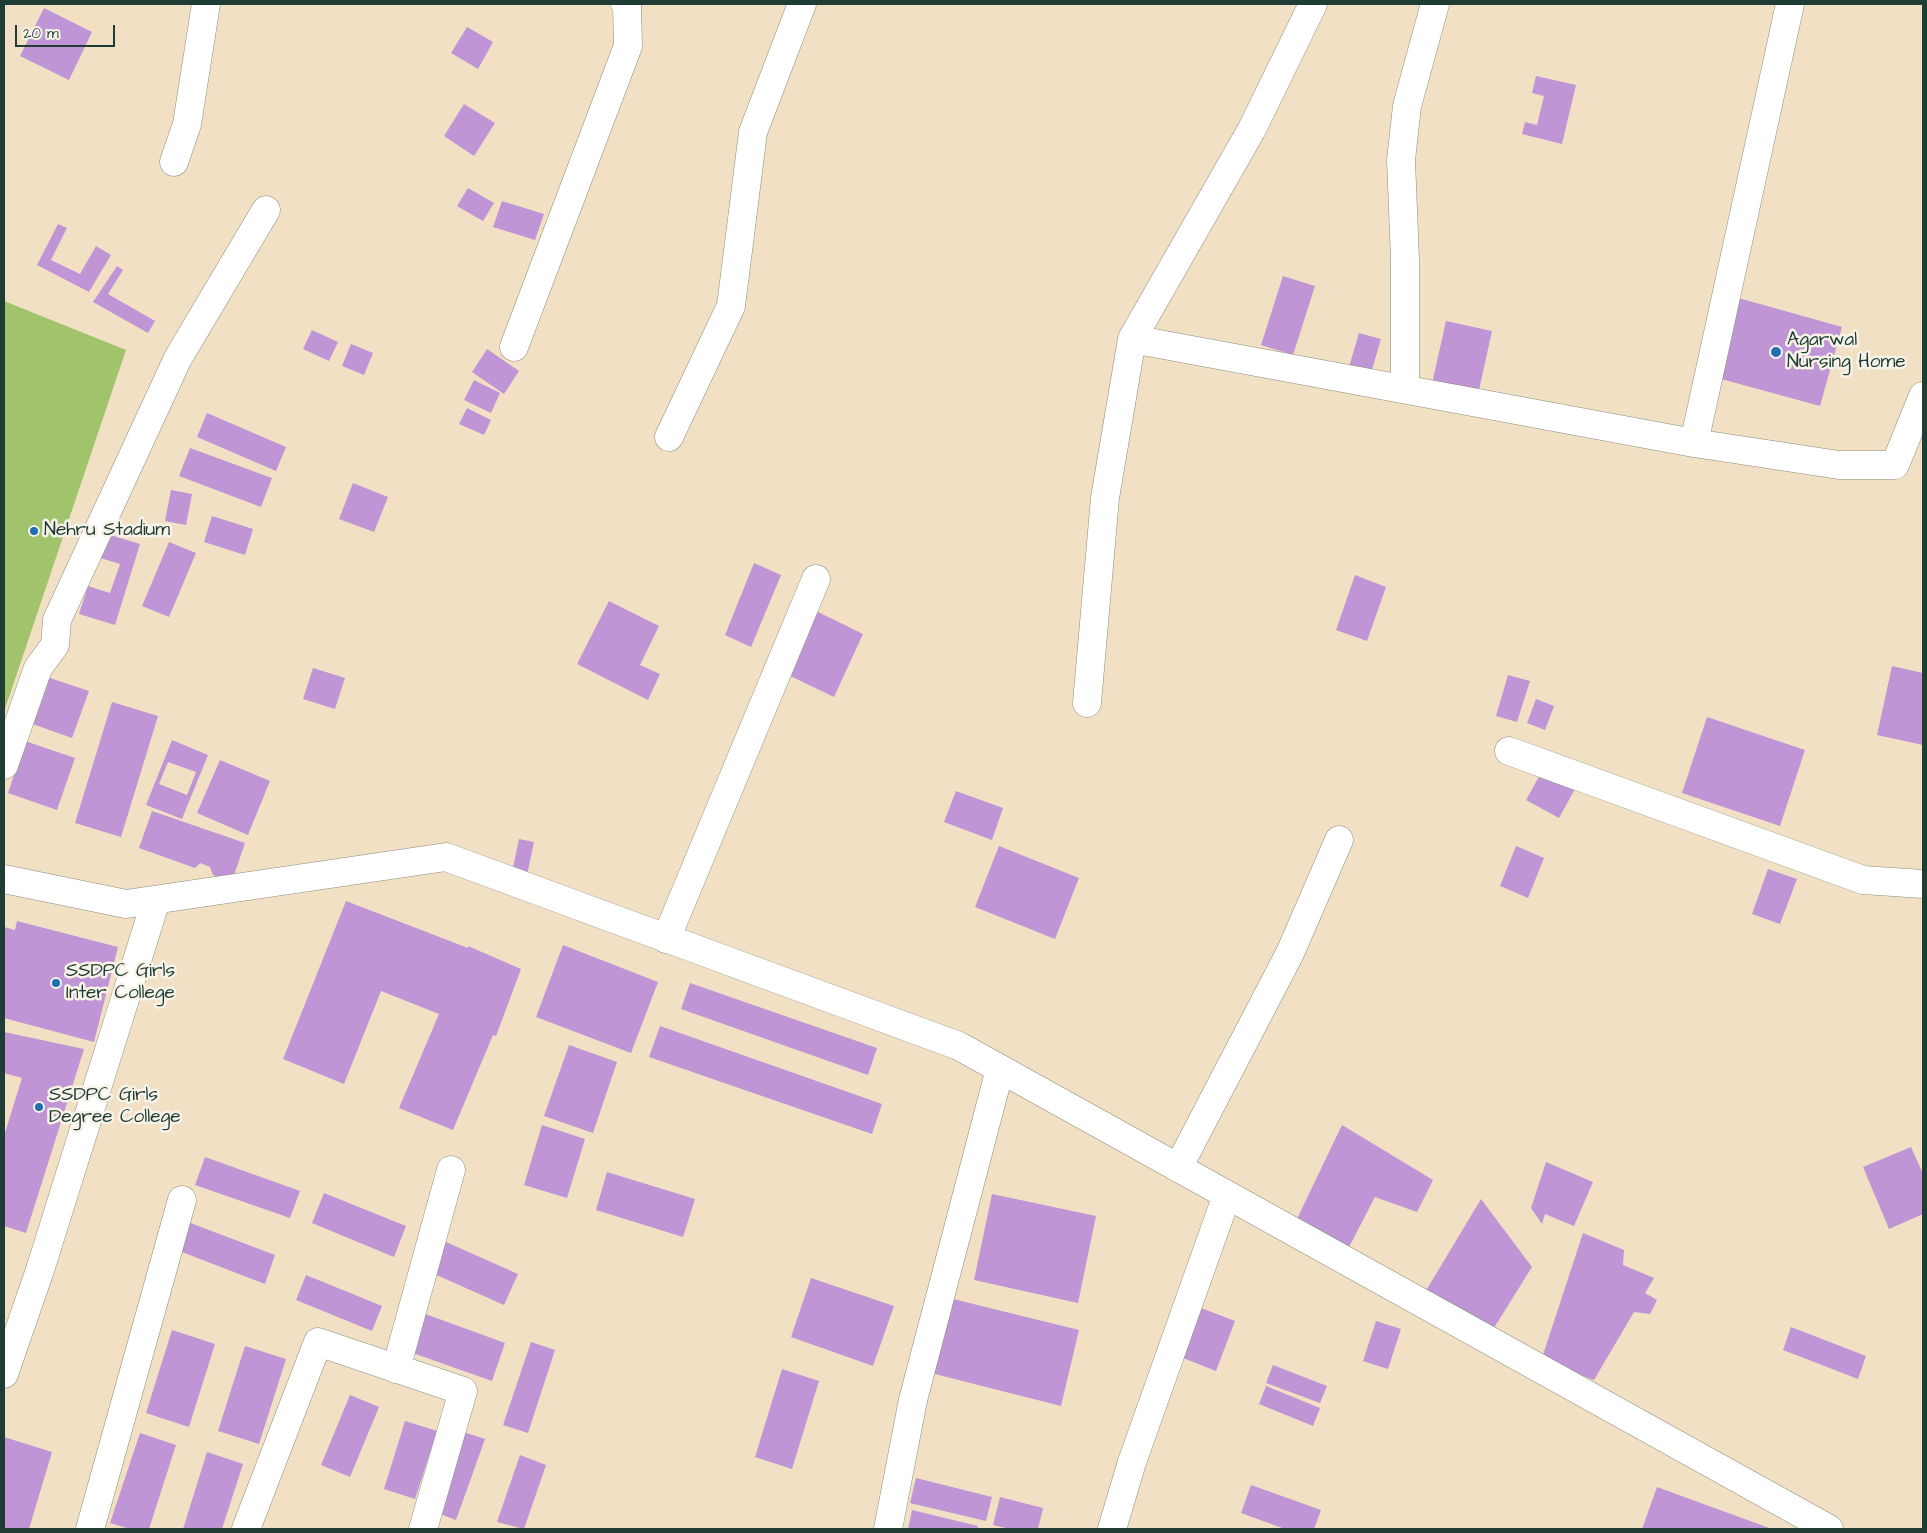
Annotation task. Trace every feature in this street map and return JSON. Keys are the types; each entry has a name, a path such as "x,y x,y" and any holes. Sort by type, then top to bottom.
{"street":[{"path":"174,162 187,124 206,4"},
{"path":"514,347 628,46 627,5 625,4"},
{"path":"669,437 731,306 754,132 802,4"},
{"path":"1087,703 1105,498 1132,339 1252,129 1313,4"},
{"path":"1406,388 1406,260 1401,160 1407,106 1435,4"},
{"path":"1694,443 1790,4"},
{"path":"4,765 38,668 55,645 57,620 178,358 266,210"},
{"path":"1132,339 1406,388 1694,443 1839,465 1895,465 1920,413"},
{"path":"666,939 816,579"},
{"path":"1509,751 1863,880 1923,884"},
{"path":"1178,1168 1290,953 1339,840"},
{"path":"4,879 126,904 446,857 959,1046 1829,1529"},
{"path":"4,1374 40,1270 156,900"},
{"path":"888,1529 913,1400 1000,1069"},
{"path":"396,1369 451,1170"},
{"path":"1112,1529 1132,1462 1227,1195"},
{"path":"90,1529 182,1200"},
{"path":"246,1529 318,1342 463,1391 423,1529"}],"green space":[{"name":"Nehru Stadium","path":"4,301 126,350 4,712"}],"building":[{"path":"44,8 92,32 69,80 20,56"},
{"path":"467,27 493,42 478,69 451,53"},
{"path":"1536,76 1576,85 1562,144 1522,134 1525,122 1537,125 1544,96 1532,93"},
{"path":"464,104 495,123 474,156 444,136"},
{"path":"468,188 494,203 483,221 457,206"},
{"path":"502,201 544,214 535,240 493,227"},
{"path":"58,224 67,228 51,260 80,274 96,246 111,255 89,292 37,265"},
{"path":"117,266 123,270 108,294 155,321 148,333 93,302"},
{"path":"1283,276 1315,286 1293,355 1261,345"},
{"path":"1735,297 1842,327 1820,406 1714,377"},
{"path":"1446,321 1492,331 1477,399 1431,388"},
{"path":"312,330 338,342 329,361 303,349"},
{"path":"1359,333 1381,339 1371,373 1349,367"},
{"path":"351,344 373,353 364,375 342,366"},
{"path":"487,349 519,371 504,394 472,372"},
{"path":"474,380 500,393 491,413 464,400"},
{"path":"467,408 491,420 484,435 459,424"},
{"path":"207,413 286,447 276,471 197,437"},
{"path":"190,448 272,478 261,507 179,476"},
{"path":"353,483 388,497 374,532 339,519"},
{"path":"171,490 192,494 186,525 165,521"},
{"path":"212,516 253,529 245,555 204,542"},
{"path":"104,533 140,544 115,625 79,614 88,586 110,593 120,564 97,557"},
{"path":"169,542 196,553 169,617 142,606"},
{"path":"754,563 781,575 751,647 725,635"},
{"path":"1355,575 1386,587 1367,641 1336,630"},
{"path":"609,601 659,626 640,665 660,674 648,700 577,664"},
{"path":"816,611 863,634 834,697 786,674"},
{"path":"1892,666 1923,673 1923,745 1877,735"},
{"path":"313,668 345,678 335,709 303,699"},
{"path":"1508,675 1530,681 1517,722 1496,716"},
{"path":"44,676 89,691 72,738 27,722"},
{"path":"1536,699 1554,706 1545,730 1527,723"},
{"path":"112,702 158,716 121,837 75,823"},
{"path":"1707,717 1805,750 1780,826 1682,793"},
{"path":"172,740 208,755 182,819 146,805","holes":["168,762 196,772 187,795 159,784"]},
{"path":"25,741 75,758 57,810 8,793"},
{"path":"220,760 270,781 248,835 197,813"},
{"path":"1542,771 1575,789 1559,818 1526,800"},
{"path":"956,791 1003,808 992,840 944,822"},
{"path":"152,811 245,843 232,881 213,875 210,867 200,863 195,868 139,848"},
{"path":"519,839 534,842 526,880 511,877"},
{"path":"999,846 1079,878 1055,939 975,907"},
{"path":"1516,846 1544,858 1528,898 1500,886"},
{"path":"1768,869 1797,879 1780,924 1752,914"},
{"path":"346,901 468,948 468,946 521,969 496,1036 493,1035 453,1130 399,1108 439,1014 381,991 344,1084 283,1059"},
{"name":"SSDPC Girls Inter College","path":"17,921 118,947 94,1042 4,1018 4,927 15,930"},
{"path":"563,945 658,982 631,1053 536,1017"},
{"path":"690,983 877,1048 868,1075 681,1009"},
{"path":"660,1026 882,1104 872,1134 649,1057"},
{"name":"SSDPC Girls Degree College","path":"4,1032 84,1049 26,1233 4,1226 4,1136 22,1078 4,1073"},
{"path":"569,1045 617,1062 593,1133 544,1116"},
{"path":"542,1125 585,1139 567,1198 524,1185"},
{"path":"1342,1125 1433,1180 1417,1212 1375,1197 1348,1249 1295,1223"},
{"path":"1911,1147 1923,1174 1923,1214 1889,1229 1863,1167"},
{"path":"205,1157 300,1191 290,1218 195,1185"},
{"path":"1546,1162 1593,1182 1574,1226 1545,1214 1542,1224 1531,1208"},
{"path":"607,1172 695,1199 683,1237 596,1210"},
{"path":"324,1193 406,1226 394,1257 312,1223"},
{"path":"992,1194 1096,1216 1078,1303 974,1280"},
{"path":"1481,1199 1532,1267 1487,1339 1421,1299"},
{"path":"185,1221 275,1255 265,1284 174,1249"},
{"path":"1583,1233 1624,1250 1623,1265 1654,1278 1645,1293 1657,1300 1650,1314 1634,1312 1594,1380 1541,1361"},
{"path":"446,1242 518,1274 504,1305 432,1273"},
{"path":"306,1275 382,1306 372,1331 296,1300"},
{"path":"811,1278 894,1306 873,1366 791,1337"},
{"path":"949,1298 1079,1330 1061,1406 931,1373"},
{"path":"1201,1308 1235,1321 1216,1371 1183,1358"},
{"path":"420,1312 505,1343 492,1381 407,1351"},
{"path":"1376,1321 1401,1329 1388,1369 1363,1361"},
{"path":"1791,1327 1866,1356 1858,1379 1783,1350"},
{"path":"172,1330 215,1344 189,1427 146,1413"},
{"path":"531,1342 555,1350 528,1433 503,1425"},
{"path":"245,1346 286,1359 259,1444 218,1431"},
{"path":"1273,1365 1327,1386 1320,1403 1266,1383"},
{"path":"782,1369 819,1381 792,1469 755,1457"},
{"path":"1266,1386 1320,1408 1313,1426 1259,1404"},
{"path":"350,1395 379,1407 350,1477 321,1465"},
{"path":"405,1421 437,1431 415,1499 384,1489"},
{"path":"460,1431 485,1439 456,1520 432,1511"},
{"path":"140,1433 176,1445 149,1529 130,1529 110,1523"},
{"path":"4,1437 52,1452 29,1529 4,1529"},
{"path":"207,1452 243,1464 222,1529 183,1529"},
{"path":"520,1455 546,1465 524,1529 497,1522"},
{"path":"916,1478 992,1497 986,1521 910,1503"},
{"path":"1251,1485 1321,1510 1314,1529 1285,1529 1241,1513"},
{"path":"1657,1487 1772,1529 1642,1529"},
{"path":"1000,1497 1043,1508 1038,1529 1010,1529 993,1525"},
{"path":"912,1510 978,1526 977,1529 908,1529"}],"place":[{"name":"Agarwal Nursing Home","path":"1776,352"},
{"name":"Nehru Stadium","path":"34,531"},
{"name":"SSDPC Girls Inter College","path":"56,983"},
{"name":"SSDPC Girls Degree College","path":"39,1107"}]}
